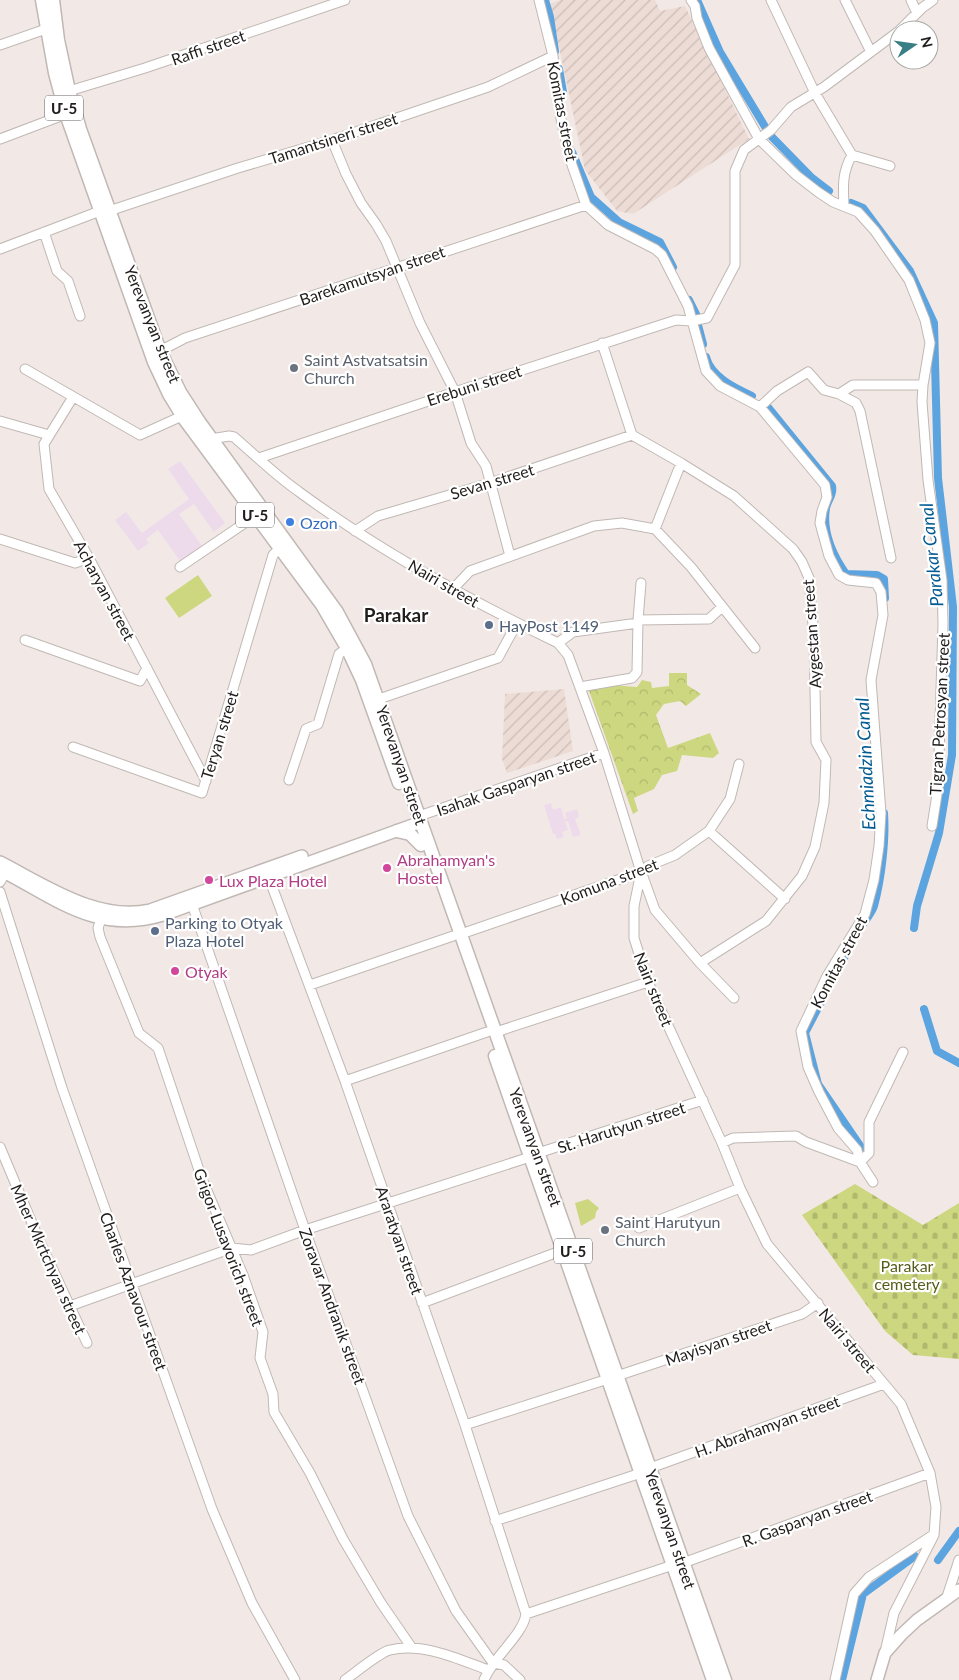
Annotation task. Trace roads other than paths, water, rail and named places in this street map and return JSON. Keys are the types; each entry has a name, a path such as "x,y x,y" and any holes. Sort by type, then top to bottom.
{"highway":[{"name":"Yerevanyan street","path":"42,0 55,73 66,114 160,351 180,392 211,439 338,612 366,664 457,935 645,1471 678,1564 725,1680"},
{"name":"Yerevanyan street","path":"52,0 69,91 104,211 154,362 182,416 322,605 347,648 419,819 421,845 457,935"},
{"path":"397,831 410,834 421,845"},
{"name":"Yerevanyan street","path":"534,1155 563,1250 612,1377"},
{"name":"Yerevanyan street","path":"678,1564 713,1680"}],"main road":[{"name":"Isahak Gasparyan street","path":"1,872 102,910 124,913 150,910 397,831 419,819"},
{"name":"Isahak Gasparyan street","path":"1,872 73,908 101,919 120,922 142,920 163,915 192,904 385,826 419,819"},
{"path":"877,1680 885,1654 901,1635 917,1620 959,1590"}],"street":[{"name":"Raffi street","path":"69,91 145,68 345,0"},
{"name":"Komitas street","path":"539,0 553,56 561,119 572,165 586,205 608,225 655,249 662,255 688,306 706,371 720,386 760,407 826,485 827,497 820,523 829,556 839,575 848,580 876,583 881,592 883,615 871,680 881,813 874,880 864,914 827,976 801,1031 808,1067 819,1092 838,1128 857,1150 860,1162 874,1182"},
{"name":"Tigran Petrosyan street","path":"691,0 695,6 697,18 709,48 759,139 796,175 818,192 833,202 858,212 875,231 909,280 925,320 930,343 922,402 928,480 942,580 943,624 938,788 932,826"},
{"path":"771,0 815,93 852,155 890,166"},
{"path":"845,0 872,52"},
{"path":"911,0 917,13"},
{"path":"910,20 933,0"},
{"path":"0,45 46,29"},
{"path":"691,321 707,318 735,265 736,171 744,150 771,130 791,107 815,93 889,39"},
{"name":"Tamantsineri street","path":"0,249 104,211 332,140 488,87 553,56"},
{"path":"0,139 66,114"},
{"path":"332,140 361,203 376,224 420,323 455,392 471,443 486,466 510,556"},
{"path":"844,206 844,176 852,155"},
{"name":"Barekamutsyan street","path":"160,351 186,338 586,205"},
{"path":"44,232 57,270 68,280 80,316"},
{"name":"Erebuni street","path":"259,458 602,343 676,320 691,321"},
{"path":"602,343 632,435"},
{"path":"25,369 140,435 182,416"},
{"path":"760,407 777,391 808,372 824,390 839,394 856,402 860,411 891,558"},
{"path":"839,394 853,385 923,384"},
{"name":"Acharyan street","path":"73,396 44,444 49,489 89,558 206,781"},
{"path":"0,421 49,435"},
{"name":"Aygestan street","path":"632,435 681,463 742,502 793,549 802,562 809,578 814,637 816,742 826,760 824,803 815,847 802,876 766,921 700,963"},
{"name":"Sevan street","path":"355,531 378,516 490,483 632,435"},
{"name":"Nairi street","path":"211,439 232,436 297,490 355,531 452,590 558,643 568,655 604,753 641,872 634,906 634,938 648,982 767,1244 901,1404 930,1473 936,1507 934,1535"},
{"path":"655,529 681,463"},
{"path":"180,567 255,516"},
{"path":"452,590 470,570 594,526 622,523 655,529 691,567 755,648"},
{"path":"0,539 74,563 89,558"},
{"name":"Teryan street","path":"72,747 202,793 273,555 279,549"},
{"path":"580,687 632,678 637,672 641,584"},
{"path":"558,643 573,632 638,622 709,619 722,608"},
{"path":"379,699 498,658 517,623"},
{"path":"25,640 140,681 147,668"},
{"path":"289,780 306,729 318,724 339,654 347,648"},
{"name":"Isahak Gasparyan street","path":"419,819 604,753"},
{"name":"Komuna street","path":"310,985 641,872 648,866 675,855 709,831 730,799 739,764"},
{"path":"709,831 785,899"},
{"path":"641,872 655,910 700,963 734,998"},
{"name":"Araratyan street","path":"267,873 345,1081 465,1425 526,1614"},
{"name":"Charles Aznavour street","path":"0,892 62,1088 212,1509 252,1603 295,1680"},
{"name":"Zoravar Andranik street","path":"192,904 305,1230 408,1516 456,1611 490,1667 504,1666 520,1680"},
{"name":"Grigor Lusavorich street","path":"101,919 98,928 100,937 139,1033 158,1048 202,1179 243,1275 263,1332 260,1358 273,1394 274,1412 310,1473 343,1539 381,1603 412,1648"},
{"path":"345,1081 648,982"},
{"path":"722,1143 733,1138 796,1136 806,1142 860,1162 869,1153 869,1122 903,1052"},
{"name":"St. Harutyun street","path":"70,1306 232,1248 251,1250 305,1230 703,1100"},
{"name":"Mher Mkrtchyan street","path":"0,1147 40,1242 87,1343"},
{"path":"639,1228 740,1188"},
{"path":"422,1303 563,1250"},
{"name":"Mayisyan street","path":"465,1425 802,1314 818,1303"},
{"name":"H. Abrahamyan street","path":"495,1522 645,1471 884,1384"},
{"name":"R. Gasparyan street","path":"526,1614 678,1564 930,1473"},
{"path":"885,1654 894,1613 934,1535"},
{"path":"835,1680 854,1594 869,1577 934,1535"},
{"path":"946,1600 959,1560"},
{"path":"484,1680 490,1667 525,1623 526,1614"},
{"path":"345,1680 388,1650 412,1648 446,1654 490,1667"}],"waterway":[{"name":"Echmiadzin Canal","path":"545,0 550,17 555,51"},
{"name":"Parakar Canal","path":"697,0 720,52 767,130"},
{"name":"Echmiadzin Canal","path":"559,69 563,92"},
{"name":"Parakar Canal","path":"771,136 812,178 829,191"},
{"name":"Echmiadzin Canal","path":"572,152 591,197 619,222 660,242 673,267"},
{"name":"Parakar Canal","path":"851,203 863,208 910,271 934,323 938,478 953,607 952,755 939,833 917,906 914,928"},
{"name":"Echmiadzin Canal","path":"689,300 696,314"},
{"name":"Echmiadzin Canal","path":"698,325 703,344"},
{"name":"Echmiadzin Canal","path":"706,357 718,376 752,396"},
{"name":"Echmiadzin Canal","path":"767,406 832,486 832,495 826,508 825,526 832,551 841,566 846,574 877,575 884,579 885,598"},
{"name":"Echmiadzin Canal","path":"864,923 874,906 879,884 884,848 884,813"},
{"name":"Echmiadzin Canal","path":"847,952 805,1033 818,1084 863,1150"},
{"name":"Parakar Canal","path":"924,1009 937,1051 959,1063"},
{"name":"Echmiadzin Canal","path":"938,1560 959,1531"},
{"name":"Echmiadzin Canal","path":"842,1680 863,1594 915,1556"}],"place":[{"name":"Saint Astvatsatsin Church","path":"294,368"},
{"name":"Ozon","path":"290,522"},
{"name":"HayPost 1149","path":"489,625"},
{"name":"Abrahamyan's Hostel","path":"387,868"},
{"name":"Lux Plaza Hotel","path":"209,880"},
{"name":"Parking to Otyak Plaza Hotel","path":"155,931"},
{"name":"Otyak","path":"175,971"},
{"name":"Saint Harutyun Church","path":"605,1230"}],"district":[{"name":"Parakar","path":"396,614"}],"park label":[{"name":"Parakar cemetery","path":"907,1274"}]}
